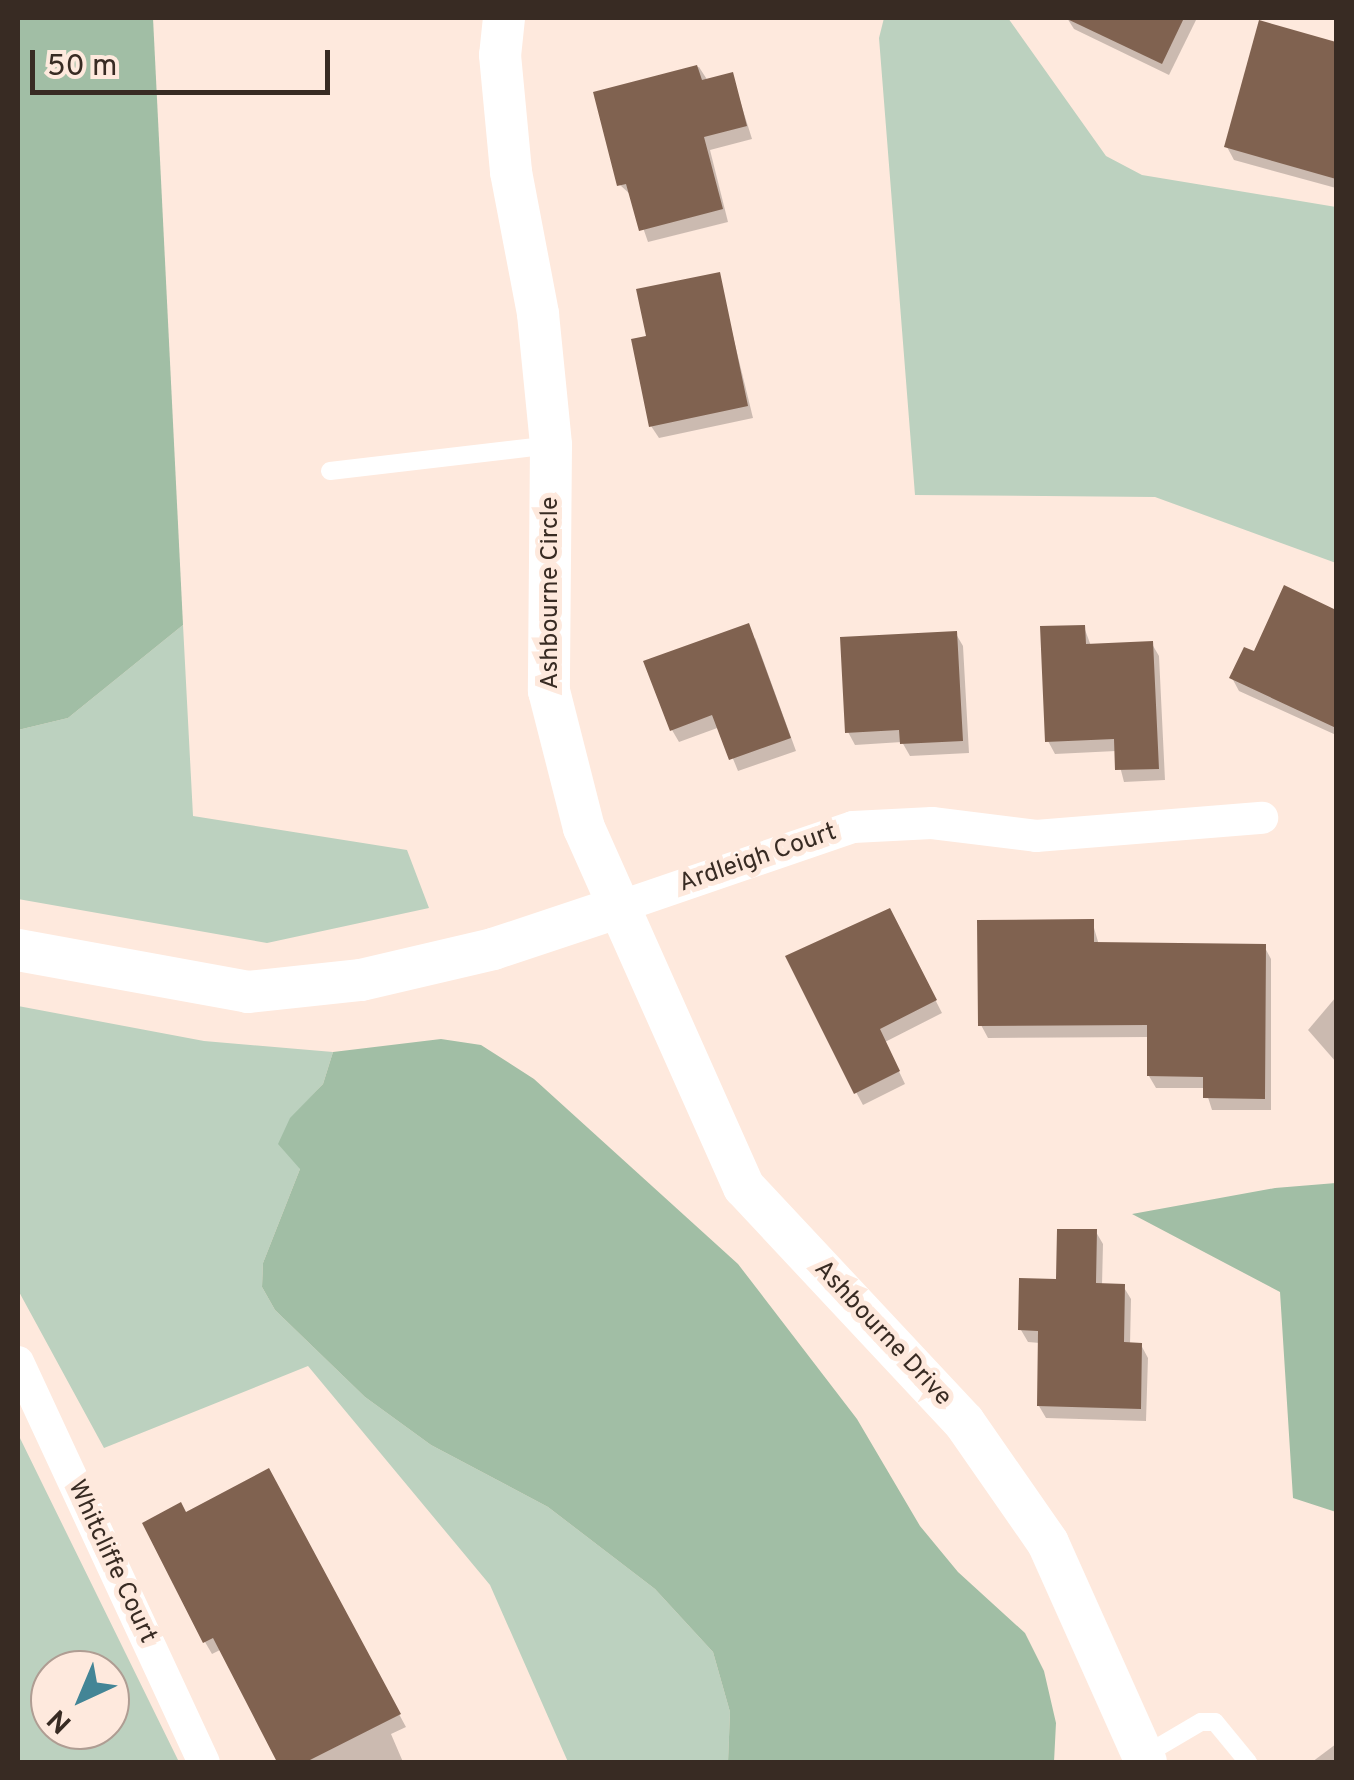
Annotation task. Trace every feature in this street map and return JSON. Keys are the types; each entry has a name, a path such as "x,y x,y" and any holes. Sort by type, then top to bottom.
{"street":[{"name":"Ashbourne Circle","path":"504,18 500,55 510,172 538,314 551,445 549,690 571,786 616,908"},
{"name":"Ardleigh Court","path":"616,908 853,827 932,824 1036,836 1262,818"},
{"path":"18,950 248,992 361,980 493,950 616,908"},
{"name":"Ashbourne Drive","path":"616,908 744,1186 964,1422 1048,1543 1144,1759"},
{"name":"Whitcliffe Court","path":"18,1362 204,1762"}],"lane":[{"path":"330,471 551,445"},
{"path":"1144,1759 1201,1722 1215,1722 1232,1734 1248,1762"}],"green space":[{"path":"18,18 153,18 183,625 68,718 18,730"},
{"path":"884,18 1008,18 1106,156 1142,175 1336,207 1336,563 1155,497 915,495 879,38"},
{"path":"183,625 193,816 407,850 429,908 267,943 18,899 18,730 68,718"},
{"path":"18,1006 204,1041 333,1052 323,1084 291,1118 300,1169 263,1263 262,1287 275,1310 365,1397 431,1445 548,1507 655,1589 713,1652 730,1712 728,1762 568,1762 490,1585 308,1366 104,1448 18,1290"},
{"path":"441,1039 481,1045 534,1079 738,1264 857,1419 920,1526 958,1572 1025,1633 1044,1671 1056,1723 1054,1762 728,1762 730,1712 713,1652 655,1589 548,1507 431,1445 365,1397 275,1310 262,1287 263,1263 300,1169 278,1144 290,1118 323,1084 333,1052"},
{"path":"1336,1183 1336,1512 1293,1498 1280,1292 1132,1214 1275,1188"},
{"path":"18,1434 124,1650 30,1650 30,1750 130,1750 130,1662 179,1762 18,1762"}],"building":[{"path":"1065,18 1184,18 1162,64"},
{"path":"1259,20 1336,42 1336,179 1224,147"},
{"path":"697,65 702,80 733,72 747,126 704,137 723,209 639,231 626,184 617,186 593,92"},
{"path":"720,272 748,406 649,427 631,339 646,336 636,289"},
{"path":"1284,585 1336,610 1336,728 1229,678 1244,647 1254,651"},
{"path":"749,623 791,738 729,760 712,715 670,731 643,661"},
{"path":"1085,625 1086,644 1153,641 1159,769 1115,770 1114,739 1045,742 1040,626"},
{"path":"957,631 963,741 900,744 899,730 845,733 840,637"},
{"path":"890,908 937,1000 880,1029 900,1071 854,1094 785,956"},
{"path":"1094,919 1094,942 1266,944 1265,1099 1203,1098 1203,1077 1147,1076 1147,1025 978,1026 977,920"},
{"path":"1057,1229 1097,1229 1096,1283 1125,1284 1124,1342 1142,1343 1141,1409 1037,1406 1038,1331 1018,1330 1019,1278 1056,1279"},
{"path":"269,1468 401,1714 306,1762 277,1762 213,1638 203,1643 142,1523 181,1502 186,1512"}]}
